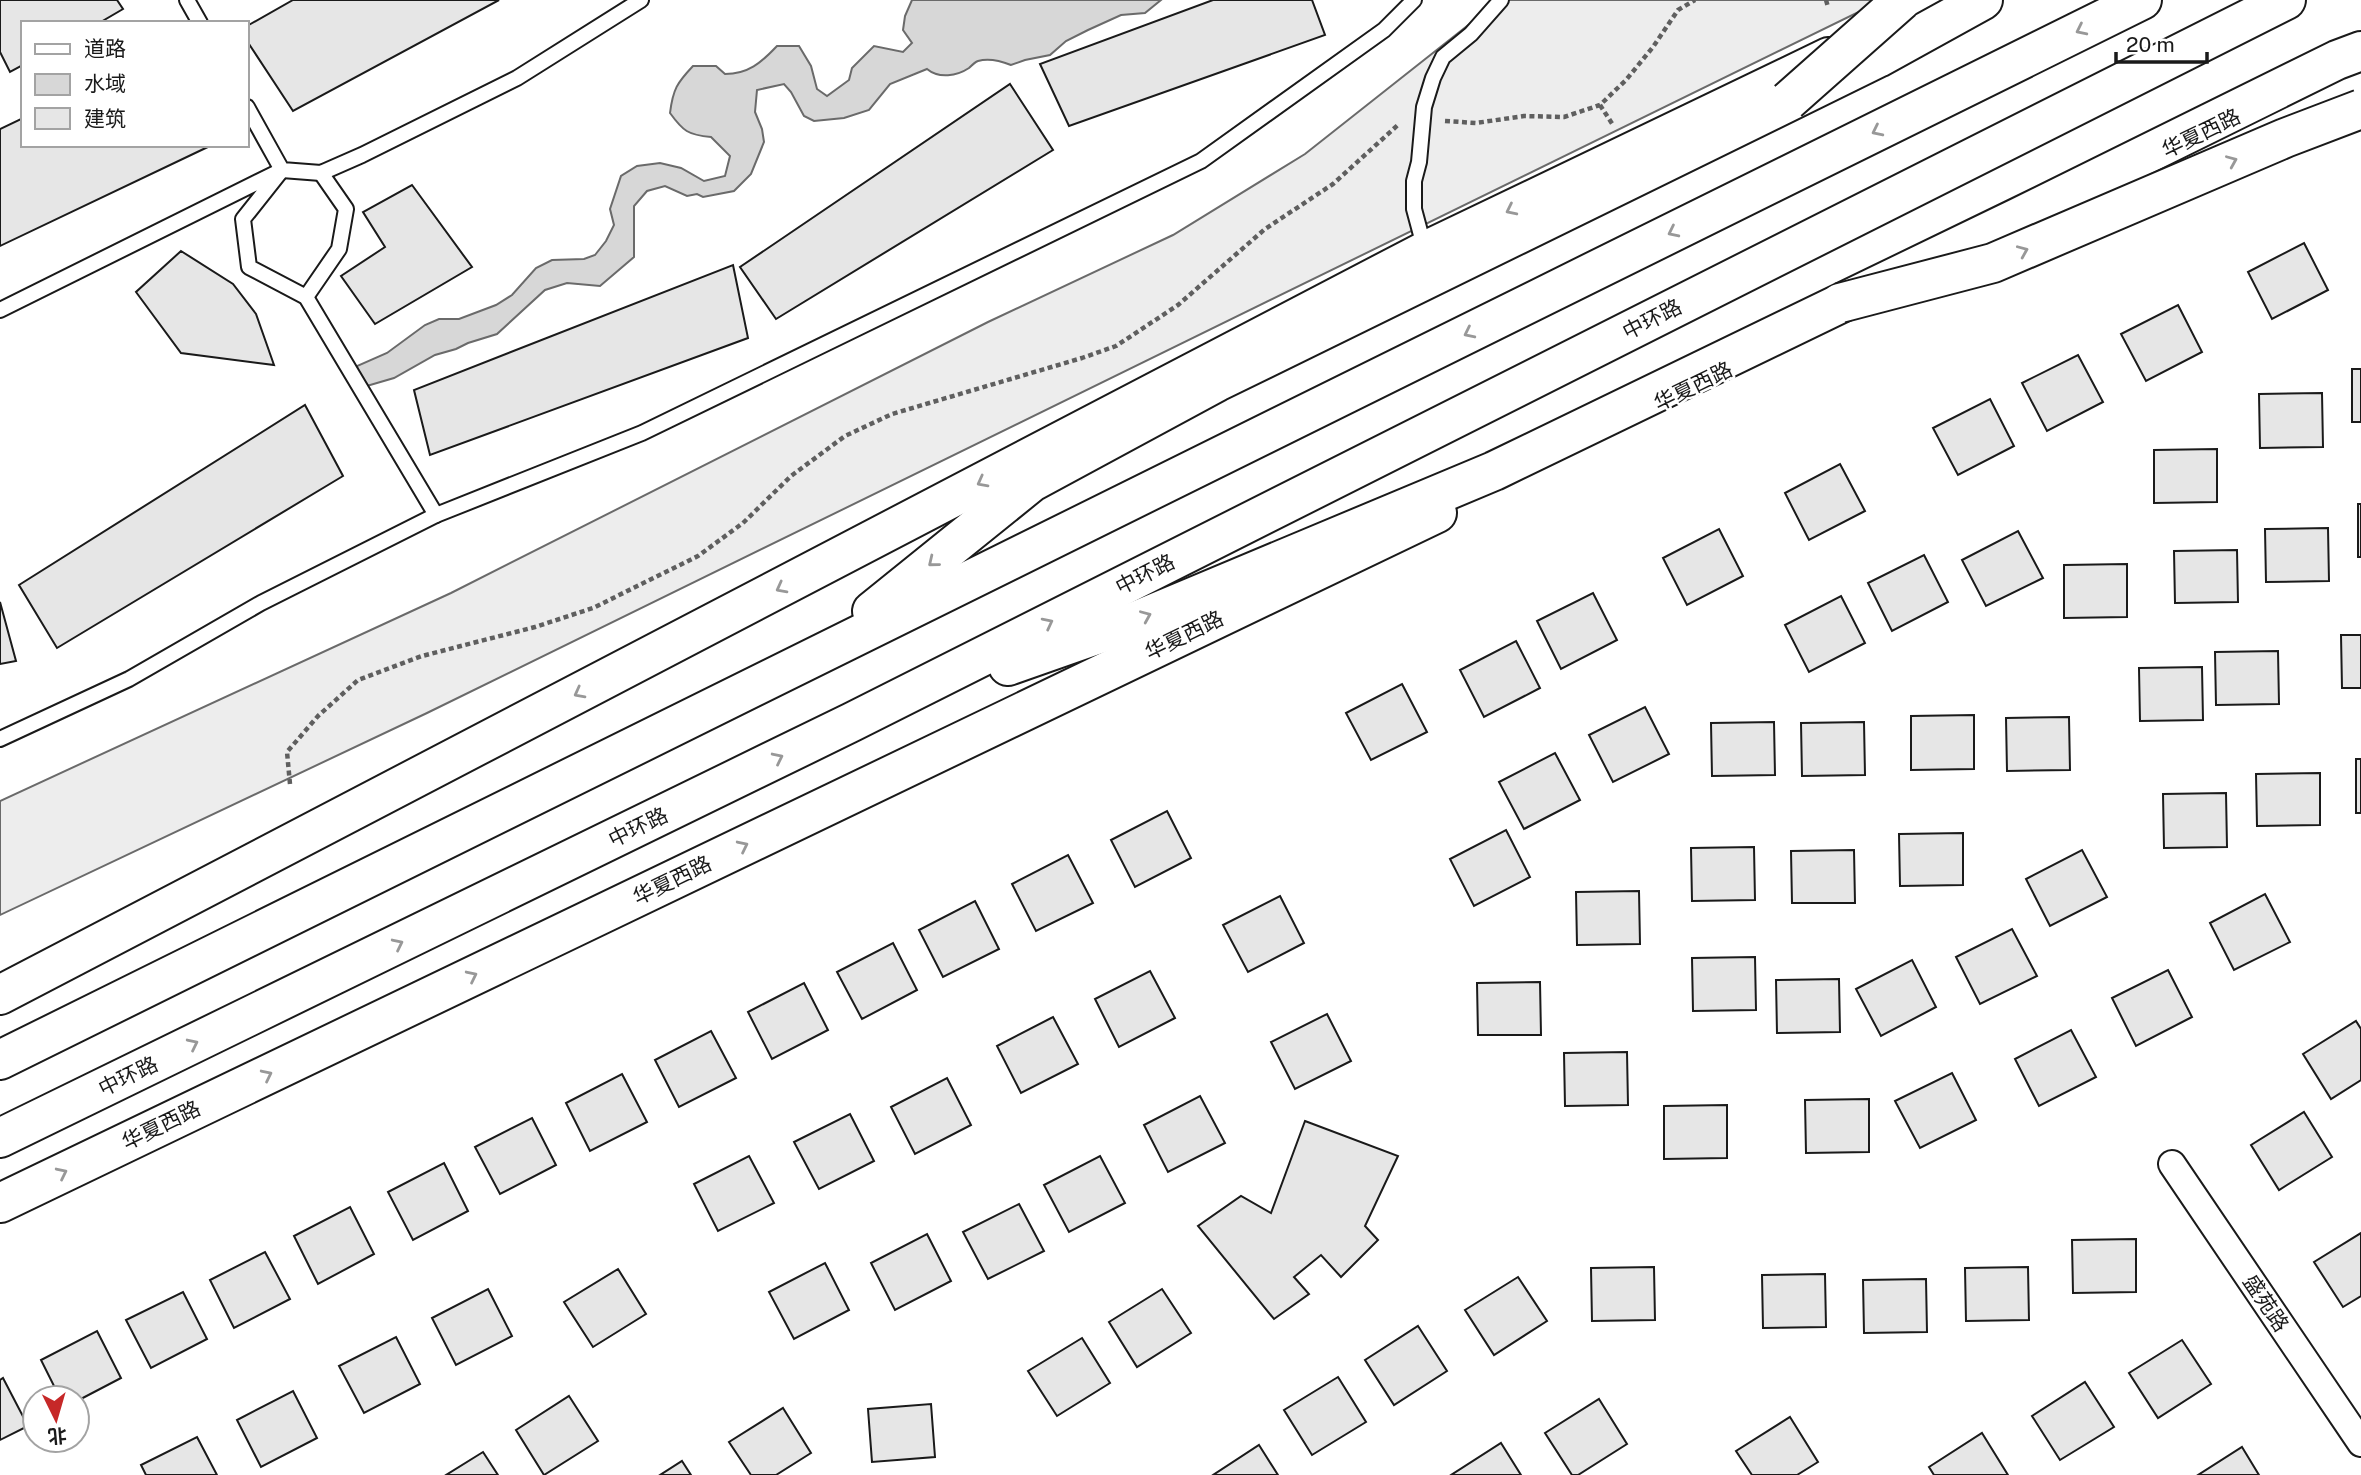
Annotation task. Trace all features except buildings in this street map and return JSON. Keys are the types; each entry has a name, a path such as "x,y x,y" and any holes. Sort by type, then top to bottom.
{"main road":[{"path":"1788,101 1902,0"},
{"path":"0,995 1425,251 1948,0"},
{"path":"816,656 1032,482 1217,383 1878,58 1983,0"},
{"path":"0,1060 2142,0"},
{"name":"中环路","path":"0,1138 852,722 2286,0"},
{"path":"852,722 1133,622 1494,471 2337,60 2361,52"},
{"name":"华夏西路","path":"0,1203 1421,520 2361,52"},
{"path":"1840,303 1993,263 2285,138 2361,109"}],"street":[{"name":"盛苑路","path":"2172,1164 2361,1443"}],"lane":[{"path":"187,0 199,21"},
{"path":"0,310 282,170 321,173 362,155 517,78 641,0"},
{"path":"0,739 129,679 261,603 436,515 642,433 1201,161 1384,30 1414,0"},
{"path":"1425,251 1414,209 1414,181 1419,162 1424,107 1443,57 1471,34 1501,0"},
{"path":"248,109 282,170"},
{"path":"282,170 243,219 249,267 306,297 436,515"},
{"path":"306,297 339,249 346,209 321,173"}],"path":[{"path":"290,784 287,752 318,716 359,680 422,656 535,627 593,608 698,556 743,523 791,476 845,436 892,414 1116,346 1178,304 1265,229 1333,184 1404,120 1476,122 1524,116 1564,117 1600,105 1626,80 1678,10 1695,0"},
{"path":"1826,0 1828,7"}],"shaded area":[{"path":"1500,0 1883,0 427,713 0,915 0,801 451,593 988,322 1173,235 1305,154"}],"water":[{"path":"912,0 1161,0 1145,13 1121,15 1088,30 1066,41 1050,55 1011,65 995,60 982,60 964,71 948,75 927,69 890,84 869,110 844,118 814,121 804,116 784,84 757,90 755,112 764,142 751,174 734,191 703,197 697,194 687,196 665,186 647,191 634,206 634,257 600,286 567,283 545,290 497,334 435,355 394,378 360,388 357,366 387,353 425,325 439,319 459,319 496,305 512,295 536,268 552,260 584,259 595,255 614,225 610,209 621,176 637,166 660,163 681,168 704,181 725,176 730,156 711,137 687,131 670,113 677,87 693,66 716,66 725,74 741,72 754,66 777,46 799,46 811,66 817,89 827,96 849,80 852,68 874,46 903,52 912,43 903,30 905,16"}]}
